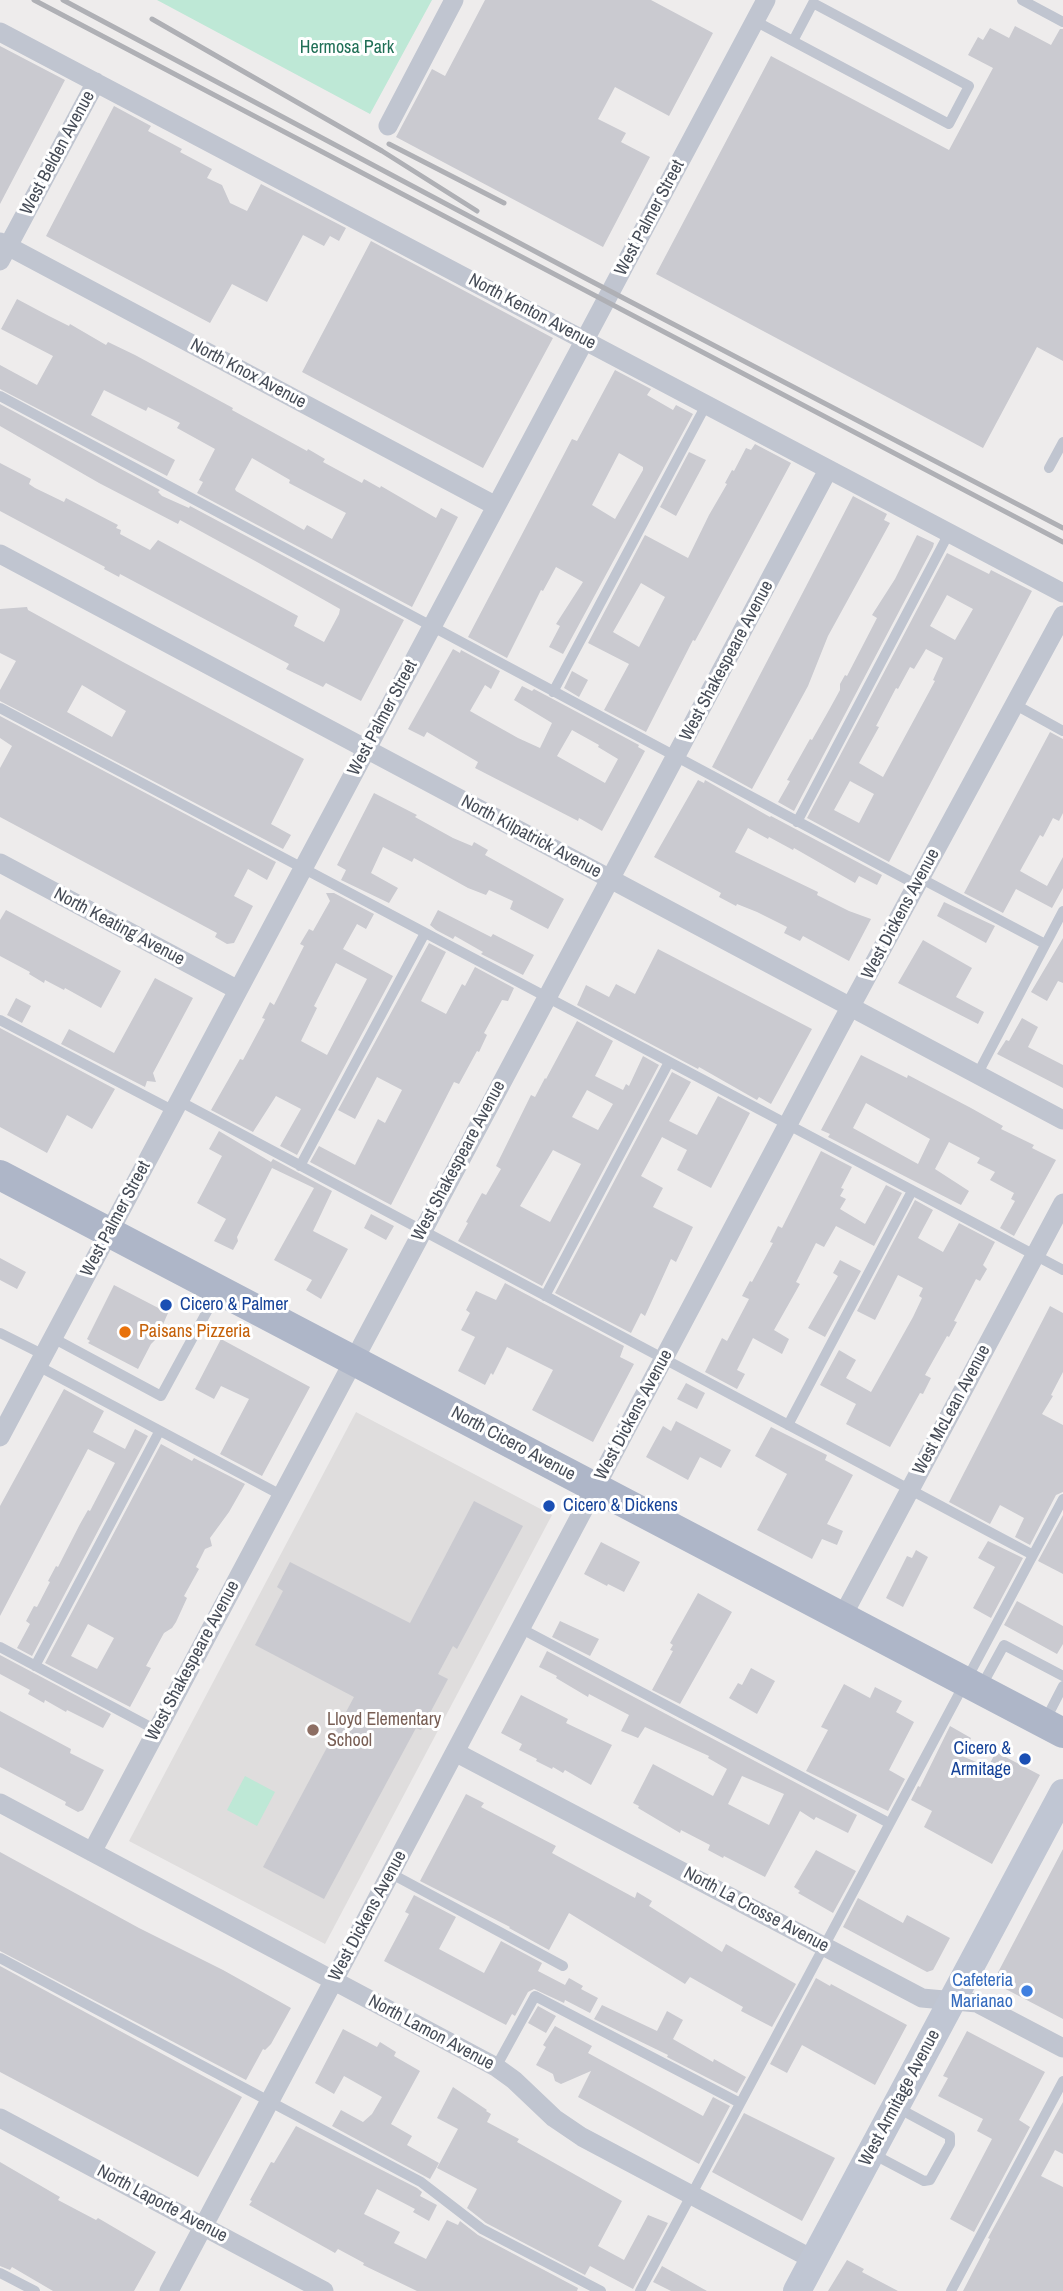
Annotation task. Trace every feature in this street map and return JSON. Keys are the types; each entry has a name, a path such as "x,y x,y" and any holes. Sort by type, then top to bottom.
{"main road":[{"name":"North Cicero Avenue","path":"0,1175 1053,1728"},
{"name":"West Armitage Avenue","path":"797,2291 1063,1793"}],"street":[{"path":"388,126 454,0"},
{"name":"West Palmer Street","path":"0,1437 766,0"},
{"name":"North Kenton Avenue","path":"0,32 1063,593"},
{"name":"West Belden Avenue","path":"3,250 96,82"},
{"name":"North Knox Avenue","path":"3,250 496,506"},
{"name":"West Shakespeare Avenue","path":"92,1852 828,470"},
{"name":"North Kilpatrick Avenue","path":"0,554 1063,1120"},
{"name":"West Dickens Avenue","path":"169,2291 850,1007 1063,615"},
{"name":"North Keating Avenue","path":"0,863 238,990"},
{"name":"West McLean Avenue","path":"842,1617 1063,1203"},
{"name":"North La Crosse Avenue","path":"455,1752 922,1998 977,2003 1063,2048"},
{"name":"North Lamon Avenue","path":"0,1803 496,2067 514,2080 554,2118 583,2137 814,2260"},
{"name":"North Laporte Avenue","path":"0,2118 324,2291"}],"lane":[{"path":"1022,0 1063,22"},
{"path":"755,21 949,124 968,86 813,4 793,41"},
{"path":"0,396 797,821 1045,944"},
{"path":"554,692 706,405"},
{"path":"1049,468 1063,442"},
{"path":"797,821 949,533"},
{"path":"1014,704 1063,731"},
{"path":"0,708 1063,1270"},
{"path":"977,1075 1063,911"},
{"path":"300,1166 425,933"},
{"path":"0,1020 300,1166 1033,1555"},
{"path":"545,1296 669,1062"},
{"path":"788,1425 912,1191"},
{"path":"0,1333 45,1353 161,1396 219,1290"},
{"path":"45,1353 159,1432 281,1495"},
{"path":"35,1665 159,1432"},
{"path":"640,2291 890,1823 973,1685 1033,1555 1063,1499"},
{"path":"520,1629 890,1823"},
{"path":"973,1685 1004,1645 1063,1676"},
{"path":"0,1647 156,1730"},
{"path":"1053,1728 1063,1686"},
{"path":"390,1874 563,1966"},
{"path":"0,1958 421,2182 482,2229 601,2291"},
{"path":"496,2067 535,1996 740,2104"},
{"path":"951,2291 1063,2081"},
{"path":"871,2153 924,2181 930,2180 950,2144 950,2137 896,2106"},
{"path":"0,2273 35,2291"}],"shaded area":[{"name":"Lloyd Elementary School","path":"356,1412 552,1515 325,1944 129,1841"}],"green space":[{"name":"Hermosa Park","path":"157,0 432,0 370,114"},
{"path":"245,1776 275,1792 257,1826 227,1810"}],"building":[{"path":"485,0 651,0 713,33 669,116 615,87 598,119 626,133 621,142 650,157 603,247 396,137 432,69 445,76"},
{"path":"1015,26 1051,45 1060,29 1063,29 1063,361 1037,347 983,448 656,274 771,56 949,150 993,68 968,55 978,37 983,40 990,28 1009,38"},
{"path":"0,46 65,80 0,204"},
{"path":"114,106 151,126 148,131 212,169 207,178 222,185 230,203 247,211 261,184 346,228 339,241 330,236 324,246 303,235 267,302 232,284 210,323 46,236"},
{"path":"371,241 553,338 483,468 302,372"},
{"path":"17,299 69,326 70,324 106,345 108,342 135,355 307,451 308,449 325,459 323,462 362,483 364,479 380,488 381,486 436,518 441,508 458,517 412,607 197,493 203,482 199,480 215,449 177,428 180,423 148,407 146,411 104,390 91,415 175,460 167,476 0,389 0,365 37,385 53,356 1,329","holes":["252,458 290,480 289,483 346,513 332,539 307,525 304,530 235,489"]},
{"path":"615,370 651,389 647,395 673,410 676,405 693,414 563,654 549,647 560,626 556,624 583,582 556,567 543,591 541,590 507,658 468,637 572,439 577,441","holes":["619,453 643,467 615,519 592,505"]},
{"path":"0,404 160,490 158,492 162,496 189,508 190,506 404,620 361,701 326,683 323,687 286,669 289,664 120,574 119,577 0,511 0,463 31,479 29,484 35,488 64,502 66,498 118,525 116,528 121,530 120,534 150,550 158,540 298,616 294,626 324,642 339,614 340,609 257,562 180,520 178,524 99,483 0,426"},
{"path":"755,444 791,463 695,641 693,640 646,732 604,710 629,664 588,643 645,535 688,558 732,470 734,471 746,448 751,450","holes":["641,583 665,597 639,647 613,632"]},
{"path":"689,452 706,460 676,516 660,507"},
{"path":"853,496 887,514 884,520 890,523 828,636 808,686 752,789 712,767"},
{"path":"917,535 934,543 933,547 794,811 778,802 790,781 787,780 840,690 840,684 845,675 847,676 877,618 872,615 895,579"},
{"path":"947,553 989,574 991,570 1032,591 889,862 807,818","holes":["947,595 973,609 955,640 930,626","926,649 943,658 933,680 935,681 883,777 859,763 896,688 898,689 910,667 914,669","850,781 874,794 859,823 834,810"]},
{"path":"27,607 28,610 304,759 271,824 291,835 283,849 0,701 0,690 16,661 0,653 0,609","holes":["82,685 126,711 112,737 67,712"]},
{"path":"453,649 460,653 461,650 500,671 491,689 485,685 470,711 518,738 540,748 552,723 514,700 522,686 532,691 534,689 639,745 638,747 645,751 602,831 475,768 478,762 427,732 424,737 408,729","holes":["572,730 599,745 598,747 618,759 605,783 557,756"]},
{"path":"572,671 588,680 579,697 564,688"},
{"path":"0,716 276,862 267,880 248,869 234,896 253,906 234,943 227,944 215,937 217,933 0,817 0,768 12,746 0,738"},
{"path":"1050,732 1063,739 1063,813 1059,821 1053,818 1043,837 1040,835 1020,871 1047,886 1063,857 1063,888 1052,908 1016,889 1003,913 964,893"},
{"path":"698,780 704,783 705,780 882,875 877,885 859,876 855,883 794,848 793,850 748,828 735,852 818,892 817,895 849,911 871,919 849,961 803,936 800,941 784,933 787,927 757,912 737,904 736,906 719,897 721,893 654,857"},
{"path":"374,793 417,815 415,817 453,838 472,846 474,842 488,850 485,855 564,899 548,929 510,909 513,901 489,890 486,895 468,888 414,858 412,862 383,847 371,873 398,888 389,903 341,880 346,870 337,865"},
{"path":"326,893 334,893 374,914 366,929 357,924 343,949 393,976 297,1155 280,1146 301,1109 276,1096 253,1132 211,1110 240,1059 243,1060 265,1019 262,1018 270,1002 274,1005 304,946 300,944 309,929 313,931 330,901","holes":["336,963 367,979 327,1055 301,1041 317,1008 314,1006"]},
{"path":"944,902 995,926 986,943 937,916"},
{"path":"6,910 121,971 101,1008 65,988 64,990 45,980 44,983 0,956 0,920"},
{"path":"438,910 534,955 523,975 481,954 483,952 455,936 453,939 436,930 430,925"},
{"path":"1063,938 1063,983 1058,981 1047,1001 1031,992"},
{"path":"923,940 972,968 956,997 984,1012 978,1024 898,983"},
{"path":"429,943 446,952 421,1001 446,1014 462,984 465,986 475,967 514,988 508,1001 502,1000 484,1033 487,1035 479,1052 477,1051 459,1084 454,1082 391,1205 310,1162 319,1146 355,1165 378,1119 385,1123 402,1090 377,1077 355,1119 338,1110"},
{"path":"658,949 812,1029 771,1104 759,1097 757,1100 699,1067 698,1069 577,1005 586,985 609,997 616,984 635,994"},
{"path":"155,978 193,998 153,1073 156,1082 147,1081 145,1087 61,1044 69,1029 114,1053"},
{"path":"16,998 31,1006 22,1023 7,1015"},
{"path":"1022,1018 1038,1027 1028,1047 1063,1065 1063,1088 997,1054 1006,1040 1009,1041"},
{"path":"577,1021 613,1041 595,1076 623,1090 626,1084 629,1086 643,1056 659,1065 542,1286 458,1241 482,1193 486,1195 501,1169 496,1166 531,1095 535,1097","holes":["587,1090 613,1104 598,1130 572,1117","553,1150 581,1164 550,1222 520,1206"]},
{"path":"0,1028 115,1089 92,1129 67,1115 47,1153 0,1127"},
{"path":"861,1055 907,1078 908,1075 971,1108 1003,1126 1001,1129 1034,1145 1032,1148 1056,1160 1014,1236 1000,1228 1015,1201 1011,1199 1014,1193 990,1180 995,1172 977,1163 980,1158 949,1142 935,1169 969,1191 961,1205 828,1137 830,1134 821,1130","holes":["866,1103 930,1139 918,1164 853,1128"]},
{"path":"672,1072 691,1082 669,1121 697,1135 718,1096 750,1113 711,1188 677,1170 687,1150 662,1137 641,1176 663,1188 653,1207 693,1227 676,1262 671,1259 645,1316 641,1313 631,1333 555,1293"},
{"path":"219,1131 271,1162 273,1159 332,1191 313,1231 348,1249 321,1299 306,1290 312,1280 274,1260 314,1188 272,1168 233,1250 214,1241 226,1219 197,1203 222,1156 209,1149"},
{"path":"821,1151 852,1167 841,1188 844,1189 840,1196 846,1199 840,1209 865,1224 886,1185 902,1193 874,1246 836,1226 824,1247 816,1243 796,1282 800,1284 774,1330 789,1339 782,1354 753,1338 737,1370 745,1374 737,1389 705,1372 722,1338 727,1341 749,1299 742,1296 773,1243 770,1242 778,1226 782,1228"},
{"path":"915,1200 933,1210 918,1238 943,1252 959,1223 995,1242 983,1265 987,1269 980,1281 976,1279 954,1321 957,1322 925,1375 931,1378 923,1394 920,1393 890,1447 846,1424 856,1404 820,1385 839,1350 856,1360 846,1378 871,1392 913,1317 922,1298 919,1296 923,1288 898,1275 875,1320 857,1311"},
{"path":"371,1214 394,1226 386,1240 364,1228"},
{"path":"0,1258 26,1272 17,1289 0,1280"},
{"path":"840,1260 861,1271 825,1337 808,1328 838,1276 833,1273"},
{"path":"505,1283 624,1346 620,1357 634,1364 593,1442 532,1410 553,1370 507,1347 485,1385 458,1371 475,1337 461,1330 470,1313 466,1310 476,1291 496,1300"},
{"name":"Paisans Pizzeria","path":"114,1285 168,1313 157,1338 138,1369 88,1343 90,1341 87,1339"},
{"path":"1050,1306 1063,1313 1063,1372 1042,1414 1063,1425 1063,1492 1056,1495 1030,1545 1015,1537 1024,1518 1000,1505 990,1524 949,1502"},
{"path":"221,1339 310,1387 262,1476 220,1454 249,1399 221,1386 214,1399 195,1389"},
{"path":"686,1383 705,1393 697,1409 677,1399"},
{"path":"64,1389 104,1411 93,1432 125,1449 135,1429 148,1436 32,1656 17,1648 30,1624 26,1621 34,1606 37,1607 56,1566 58,1567 115,1463 88,1449 0,1616 0,1506"},
{"path":"676,1421 731,1450 721,1468 700,1457 688,1480 646,1457 663,1426 671,1431"},
{"path":"771,1427 827,1455 825,1460 853,1475 827,1524 843,1531 837,1545 822,1539 812,1559 757,1530 787,1474 755,1456"},
{"path":"161,1444 245,1484 210,1538 212,1546 205,1549 196,1567 199,1569 184,1596 187,1598 176,1622 164,1633 146,1666 151,1668 130,1707 45,1663","holes":["88,1624 114,1638 97,1669 71,1656"]},
{"path":"474,1501 523,1526 457,1649 453,1646 438,1674 448,1679 421,1730 416,1728 324,1899 263,1867 354,1697 255,1645 283,1591 277,1587 290,1562 410,1623"},
{"path":"1063,1515 1063,1574 1038,1561"},
{"path":"988,1541 1023,1558 991,1618 973,1608 995,1567 978,1558"},
{"path":"601,1542 640,1562 624,1592 584,1574"},
{"path":"916,1550 928,1557 903,1607 886,1598 907,1556 912,1558"},
{"path":"698,1593 732,1612 680,1704 652,1690 673,1651 670,1650 673,1645 670,1643"},
{"path":"1017,1601 1063,1626 1063,1644 1057,1654 1004,1625"},
{"path":"560,1621 599,1639 590,1656 552,1637"},
{"path":"547,1651 857,1815 848,1833 816,1817 814,1820 800,1811 765,1877 708,1850 710,1845 681,1830 680,1833 633,1803 653,1764 713,1796 727,1769 708,1758 709,1756 645,1727 638,1738 621,1731 629,1715 589,1694 588,1697 539,1667","holes":["742,1776 784,1794 769,1825 728,1804"]},
{"path":"0,1655 111,1714 103,1728 28,1694 30,1690 0,1674"},
{"path":"751,1668 775,1681 757,1714 729,1698 738,1683 742,1685"},
{"path":"844,1684 870,1698 875,1687 902,1701 896,1712 914,1722 889,1770 905,1779 888,1811 806,1771 828,1730 821,1727"},
{"path":"521,1695 568,1719 566,1723 612,1745 591,1785 565,1770 563,1773 536,1761 537,1759 519,1750 522,1744 501,1733"},
{"path":"0,1711 104,1770 83,1810 78,1812 65,1805 66,1802 0,1767"},
{"path":"950,1726 971,1738 962,1756 988,1767 996,1752 1040,1775 992,1864 924,1827 932,1811 911,1800"},
{"path":"466,1794 484,1803 481,1807 556,1846 552,1853 635,1898 637,1892 652,1901 649,1906 722,1952 726,1944 796,1984 772,2027 741,2011 743,2007 690,1977 685,1984 569,1913 549,1950 420,1881"},
{"path":"1063,1849 1063,2019 996,1984 995,1978"},
{"path":"816,1850 856,1871 833,1913 798,1893 800,1891 794,1887"},
{"path":"0,1852 291,2008 271,2044 263,2049 246,2080 0,1951"},
{"path":"414,1895 456,1917 439,1949 484,1973 501,1941 542,1963 538,1971 565,1985 569,1978 583,1986 581,1989 598,1998 590,2013 565,2000 564,2003 534,1989 528,1992 515,2016 512,2014 506,2025 384,1961 409,1914 405,1912"},
{"path":"858,1898 903,1923 907,1915 950,1938 933,1970 927,1972 843,1927"},
{"path":"0,1966 242,2097 198,2177 0,2072"},
{"path":"816,1978 907,2025 875,2085 802,2045 787,2073 770,2064"},
{"path":"602,2005 657,2031 667,2011 683,2020 673,2039 746,2077 737,2093 594,2019"},
{"path":"538,2006 556,2016 546,2033 528,2023"},
{"path":"555,2026 592,2046 588,2053 703,2116 713,2097 730,2106 699,2164 578,2097 591,2071 561,2084 555,2081 553,2074 536,2065 546,2047 543,2045"},
{"path":"343,2029 377,2047 380,2042 396,2052 394,2056 420,2071 391,2124 412,2136 407,2145 439,2163 430,2179 332,2126 341,2110 363,2122 372,2114 382,2097 344,2076 334,2094 315,2083"},
{"path":"967,2031 1045,2072 1019,2120 1030,2127 974,2232 950,2219 992,2139 977,2131 983,2119 938,2096 948,2078 943,2076"},
{"path":"453,2087 491,2114 487,2122 519,2139 517,2142 622,2201 598,2246 624,2260 648,2215 668,2223 633,2289 590,2266 585,2275 486,2223 467,2208 477,2189 437,2168 458,2129 437,2118"},
{"path":"1063,2102 1063,2154 1055,2150 1041,2176 1063,2187 1063,2291 963,2291 990,2239 988,2238"},
{"path":"744,2113 835,2158 802,2221 712,2172"},
{"path":"296,2126 417,2188 422,2192 420,2196 437,2205 429,2221 413,2212 415,2209 377,2189 364,2214 400,2232 394,2243 426,2259 447,2220 458,2225 460,2221 478,2235 578,2288 577,2291 417,2291 363,2265 364,2263 338,2249 335,2253 249,2205 271,2162 274,2163"},
{"path":"0,2162 60,2197 58,2200 96,2220 98,2218 156,2252 134,2291 53,2291 12,2267 10,2270 0,2266"},
{"path":"847,2260 864,2269 862,2272 898,2291 828,2291"},
{"path":"662,2266 707,2291 671,2291 653,2282"}],"railway":[{"path":"34,0 1063,542"},
{"path":"63,0 1063,528"},
{"path":"152,19 382,151 477,211"},
{"path":"389,144 504,203"}],"place":[{"name":"Cicero & Palmer","path":"166,1305"},
{"name":"Paisans Pizzeria","path":"125,1332"},
{"name":"Cicero & Dickens","path":"549,1506"},
{"name":"Lloyd Elementary School","path":"313,1730"},
{"name":"Cicero & Armitage","path":"1025,1759"},
{"name":"Cafeteria Marianao","path":"1027,1991"}]}
